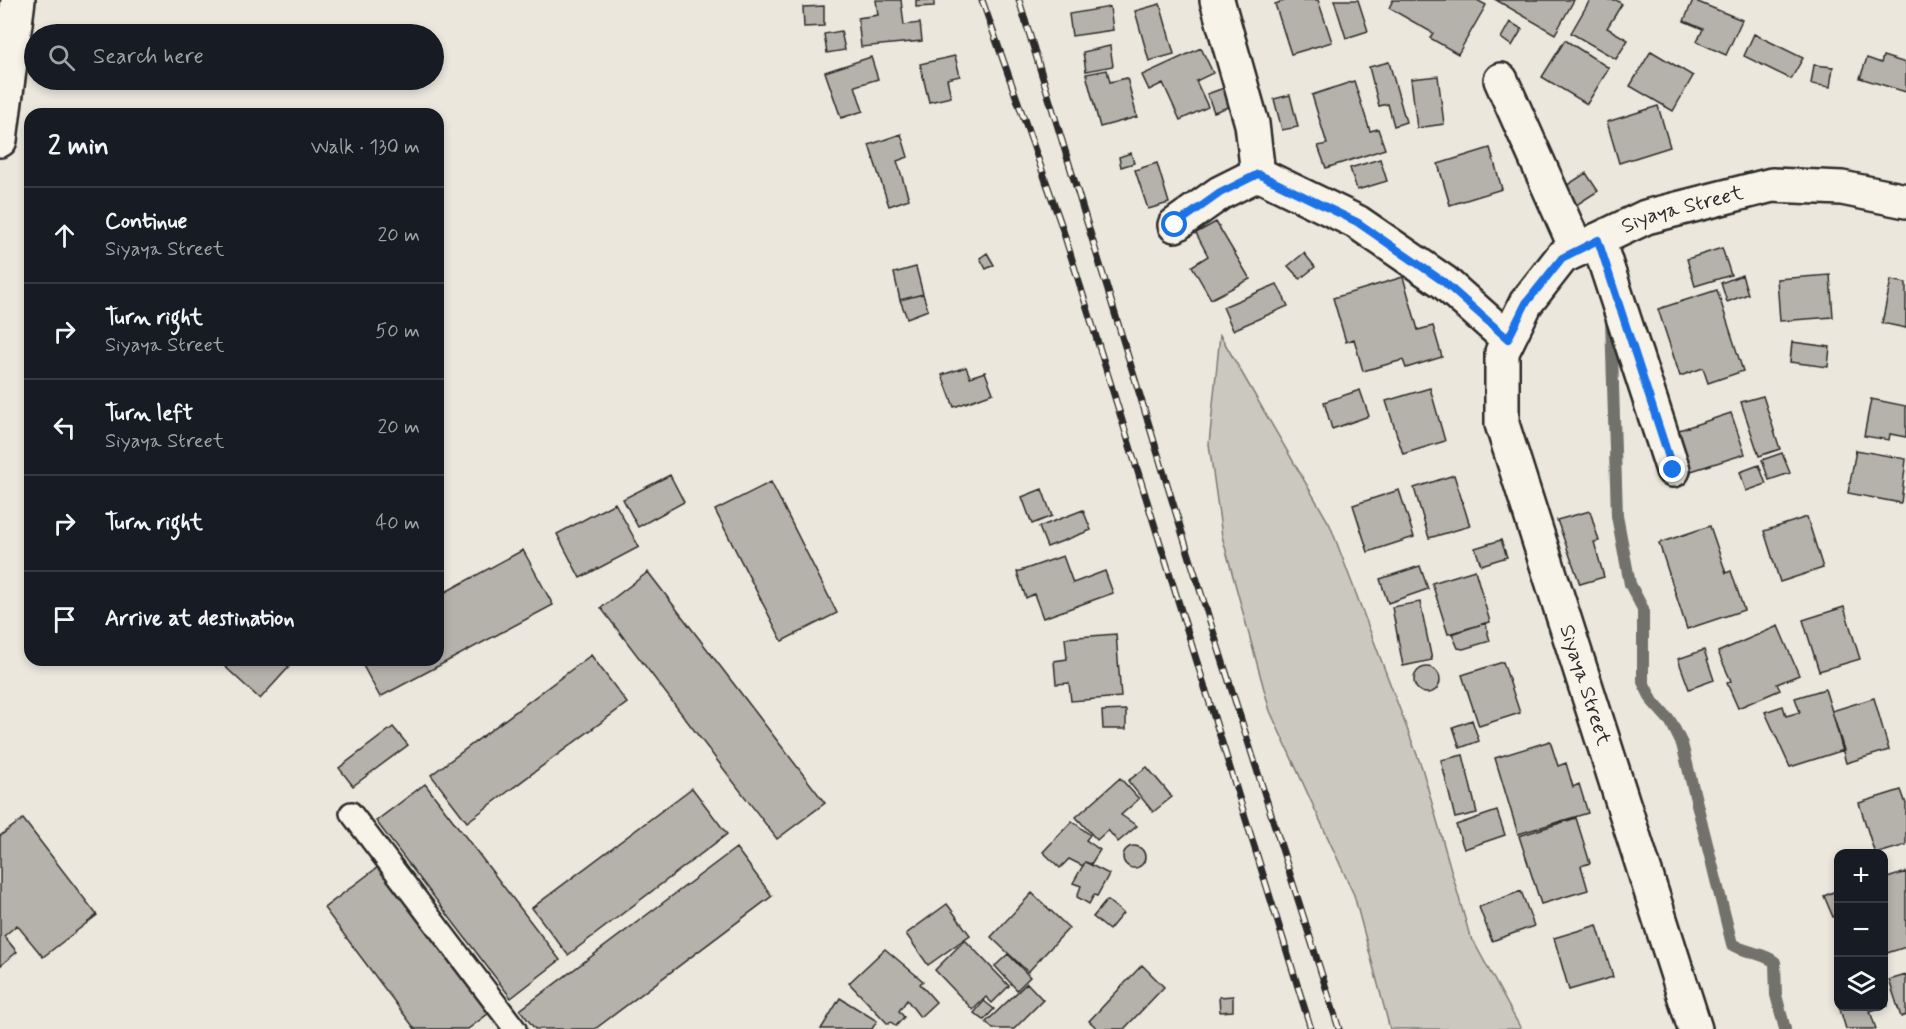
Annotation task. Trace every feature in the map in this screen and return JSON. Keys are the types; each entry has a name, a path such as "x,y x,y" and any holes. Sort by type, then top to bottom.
{"street":[{"path":"0,140 18,0"},
{"path":"1217,0 1252,124 1258,174"},
{"path":"1501,80 1588,245 1673,470"},
{"path":"1175,225 1220,193 1258,174"},
{"path":"1258,174 1357,222 1444,282 1508,339"},
{"name":"Siyaya Street","path":"1695,1029 1502,424 1502,351 1526,303 1562,258 1646,217 1772,185 1842,188 1906,201"}],"lane":[{"path":"351,813 515,1029"}],"shaded area":[{"path":"1220,335 1330,525 1422,768 1469,933 1521,1029 1390,1029 1354,895 1270,711 1222,536 1209,444"}],"building":[{"path":"876,0 901,0 904,25 920,23 922,41 861,47 858,18 878,15"},
{"path":"916,0 934,0 934,6 916,7"},
{"path":"1287,0 1318,0 1332,42 1291,54 1275,4"},
{"path":"1334,0 1358,0 1368,31 1346,38"},
{"path":"1393,0 1477,0 1486,5 1458,54 1430,38 1433,33 1389,8"},
{"path":"1496,0 1574,0 1555,34"},
{"path":"1590,0 1616,0 1622,4 1607,28 1628,40 1616,59 1571,33"},
{"path":"1693,0 1742,20 1726,55 1697,42 1703,29 1684,21"},
{"path":"1160,4 1174,54 1149,61 1135,11"},
{"path":"824,6 824,26 804,27 803,7"},
{"path":"1110,7 1113,30 1072,36 1069,14"},
{"path":"1510,22 1522,29 1512,46 1501,38"},
{"path":"841,31 845,50 827,53 824,34"},
{"path":"1754,34 1803,58 1791,79 1744,56"},
{"path":"1565,40 1609,68 1587,104 1542,77"},
{"path":"1110,46 1113,66 1086,71 1083,52"},
{"path":"1201,48 1213,73 1196,81 1208,107 1180,120 1163,83 1149,90 1142,75"},
{"path":"1651,51 1693,76 1673,111 1630,86"},
{"path":"955,56 960,76 947,79 951,97 929,102 920,64"},
{"path":"1883,56 1906,63 1906,92 1860,78 1867,58 1881,63"},
{"path":"871,57 878,79 855,86 863,111 841,118 825,72"},
{"path":"1389,62 1406,122 1394,126 1388,104 1379,106 1369,67"},
{"path":"1814,65 1833,67 1830,87 1811,84"},
{"path":"1107,70 1110,82 1127,78 1137,117 1100,127 1086,74"},
{"path":"1438,76 1444,124 1417,128 1411,79"},
{"path":"1354,81 1370,131 1378,129 1385,149 1326,168 1318,146 1327,144 1312,95"},
{"path":"1224,88 1231,106 1214,112 1207,94"},
{"path":"1290,95 1298,127 1282,130 1274,99"},
{"path":"1658,106 1670,147 1619,163 1607,122"},
{"path":"901,134 908,157 897,161 909,199 889,206 869,145"},
{"path":"1490,148 1502,189 1450,205 1438,164"},
{"path":"1131,153 1134,163 1121,167 1119,157"},
{"path":"1380,159 1387,181 1357,190 1350,168"},
{"path":"1157,163 1169,203 1148,209 1135,170"},
{"path":"1586,173 1598,191 1570,209 1558,191"},
{"path":"1216,222 1250,279 1211,299 1192,266 1208,256 1196,233"},
{"path":"1722,248 1731,275 1695,286 1687,259"},
{"path":"987,253 994,265 986,269 980,258"},
{"path":"1304,253 1315,267 1300,279 1288,266"},
{"path":"916,267 923,294 900,300 894,273"},
{"path":"1742,275 1748,294 1727,302 1721,283"},
{"path":"1830,275 1833,317 1780,321 1777,279"},
{"path":"1403,277 1418,330 1433,326 1442,357 1406,368 1403,360 1363,371 1354,339 1346,342 1333,298"},
{"path":"1891,280 1906,283 1906,328 1882,323"},
{"path":"1277,284 1288,306 1233,330 1223,307"},
{"path":"1717,290 1743,371 1708,383 1703,368 1680,376 1658,309"},
{"path":"923,294 928,310 907,318 900,300"},
{"path":"1792,342 1830,347 1828,367 1790,362"},
{"path":"966,367 970,377 985,372 993,393 954,407 942,375"},
{"path":"1430,388 1445,441 1403,454 1386,401"},
{"path":"1360,390 1369,416 1332,429 1324,402"},
{"path":"1763,396 1780,449 1759,456 1741,402"},
{"path":"1871,399 1906,406 1906,437 1890,434 1889,440 1864,436"},
{"path":"1731,413 1745,454 1688,472 1676,431"},
{"path":"1856,450 1906,459 1901,503 1848,493"},
{"path":"1782,453 1790,473 1769,480 1762,460"},
{"path":"1759,465 1766,484 1746,491 1740,472"},
{"path":"670,475 684,502 638,527 623,499"},
{"path":"1454,475 1470,526 1429,538 1414,488"},
{"path":"771,482 837,613 782,641 715,510"},
{"path":"1042,489 1052,516 1032,524 1022,497"},
{"path":"1399,490 1414,537 1368,552 1353,505"},
{"path":"615,503 639,547 580,578 557,534"},
{"path":"1083,510 1091,530 1047,547 1039,527"},
{"path":"1590,511 1599,541 1594,542 1604,577 1580,584 1557,520"},
{"path":"1807,517 1823,568 1780,582 1764,531"},
{"path":"1710,526 1726,573 1731,571 1744,610 1687,629 1659,543"},
{"path":"1501,540 1507,557 1481,565 1475,548"},
{"path":"523,550 553,605 444,663 444,593"},
{"path":"1063,556 1073,583 1105,571 1113,593 1043,618 1034,594 1026,598 1017,572"},
{"path":"1420,566 1428,589 1388,603 1380,579"},
{"path":"1475,570 1490,622 1448,634 1432,583"},
{"path":"648,572 825,803 777,839 601,608"},
{"path":"1420,602 1432,660 1403,666 1392,607"},
{"path":"1844,607 1860,659 1819,671 1803,620"},
{"path":"1485,623 1490,641 1463,649 1458,648 1452,634"},
{"path":"1778,626 1799,675 1777,684 1780,690 1738,708 1727,683 1731,681 1718,652"},
{"path":"1116,634 1121,697 1071,701 1069,683 1056,684 1054,661 1067,659 1065,638"},
{"path":"1704,650 1714,680 1689,689 1678,659"},
{"path":"591,655 627,703 467,822 431,775"},
{"path":"1503,662 1520,713 1479,726 1462,675"},
{"path":"224,666 289,667 260,699"},
{"path":"363,666 438,666 380,697"},
{"path":"1427,667 1436,671 1440,680 1436,689 1427,693 1418,689 1414,680 1418,671"},
{"path":"1825,689 1844,750 1790,767 1765,712 1783,706 1786,716 1800,712 1795,698"},
{"path":"1874,698 1889,750 1846,763 1832,711"},
{"path":"1126,710 1126,729 1103,729 1102,711"},
{"path":"1472,720 1479,741 1460,748 1453,727"},
{"path":"393,727 408,745 353,786 339,768"},
{"path":"1550,741 1558,766 1566,763 1573,787 1579,784 1588,813 1518,834 1495,758"},
{"path":"1463,755 1477,813 1455,818 1441,760"},
{"path":"1147,767 1172,797 1153,812 1128,781"},
{"path":"1120,778 1139,799 1121,815 1137,826 1118,842 1108,830 1097,840 1076,817"},
{"path":"425,784 560,960 511,998 376,821"},
{"path":"692,788 727,834 568,955 532,908"},
{"path":"1901,790 1906,804 1906,845 1888,850 1873,849 1859,803"},
{"path":"1497,811 1505,835 1464,849 1456,825"},
{"path":"1576,818 1590,863 1581,866 1588,890 1541,904 1519,836"},
{"path":"23,819 97,915 43,957 17,925 4,936 17,952 0,966 0,836"},
{"path":"1072,821 1090,835 1086,840 1100,850 1091,864 1085,862 1083,866 1069,859 1060,868 1043,852"},
{"path":"1134,846 1142,849 1145,857 1142,865 1134,868 1126,865 1123,857 1126,849"},
{"path":"736,848 772,896 595,1029 535,1029 520,1010"},
{"path":"1085,862 1109,874 1097,896 1094,895 1089,904 1077,897 1081,886 1073,883"},
{"path":"378,867 489,1013 468,1029 415,1029 324,908"},
{"path":"1906,872 1906,947 1888,953 1888,903 1888,878"},
{"path":"1521,891 1534,926 1492,941 1479,907"},
{"path":"1834,892 1834,917 1833,917 1824,896"},
{"path":"1032,893 1069,928 1028,972 991,937"},
{"path":"1107,900 1123,913 1109,930 1093,917"},
{"path":"947,904 970,935 928,965 906,934"},
{"path":"1597,925 1613,977 1569,990 1554,938"},
{"path":"965,940 1009,986 992,1003 986,997 973,1010 935,970"},
{"path":"885,949 923,981 920,984 936,1002 920,1017 907,1000 899,1011 904,1017 896,1026 891,1022 888,1024 849,983"},
{"path":"1008,954 1030,977 1017,990 995,966"},
{"path":"1142,965 1164,987 1124,1029 1098,1029 1089,1021"},
{"path":"1906,975 1906,1015 1901,1017 1889,980"},
{"path":"1027,983 1043,1000 1014,1029 993,1029 986,1022"},
{"path":"1233,996 1233,1011 1220,1012 1219,997"},
{"path":"840,998 877,1021 872,1029 821,1029"},
{"path":"984,1001 994,1009 984,1020 974,1013"},
{"path":"1841,1011 1870,1011 1876,1029 1846,1029"}],"waterway":[{"path":"1611,319 1617,516 1630,584 1643,609 1643,682 1653,702 1671,722 1682,744 1732,944 1775,962 1776,995 1785,1029"}],"railway":[{"path":"982,0 1061,224 1311,1029"},
{"path":"1019,0 1183,536 1339,1029"}],"route":[{"path":"1175,225 1220,193 1258,174 1357,222 1444,282 1508,339 1526,303 1562,258 1598,240 1673,470"}]}
